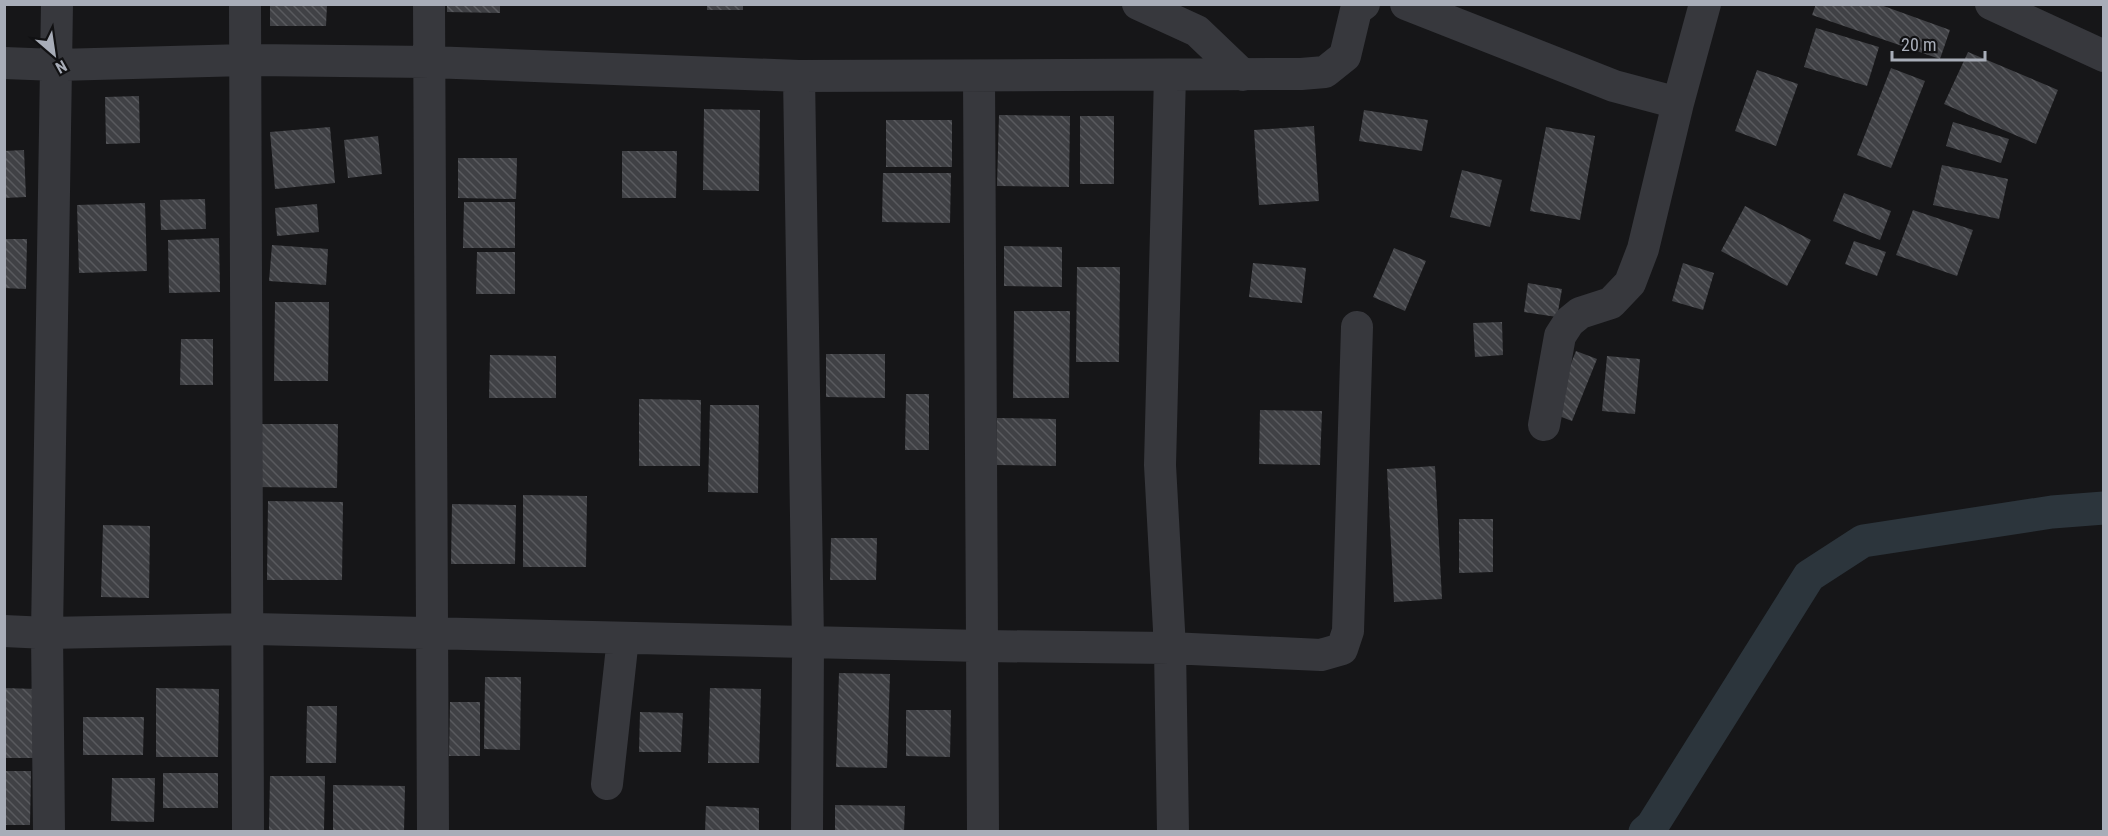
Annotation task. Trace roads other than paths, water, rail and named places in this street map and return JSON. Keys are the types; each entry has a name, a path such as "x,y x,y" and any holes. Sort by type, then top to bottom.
{"street":[{"path":"49,831 47,633 57,4"},
{"path":"245,4 248,831"},
{"path":"429,4 433,831"},
{"path":"1138,4 1197,32 1243,75"},
{"path":"4,63 57,65 246,60 430,62 799,76 1301,74 1325,72 1345,56 1356,10 1364,4"},
{"path":"1406,4 1614,86 1678,103"},
{"path":"1544,425 1560,336 1569,322 1580,313 1611,303 1630,283 1643,249 1678,103 1705,4"},
{"path":"1990,4 2103,56"},
{"path":"1170,75 1160,465 1170,648 1173,831"},
{"path":"799,76 808,642 807,831"},
{"path":"979,76 983,831"},
{"path":"4,631 47,633 249,629 981,646 1170,648 1321,655 1342,649 1348,632 1357,327"},
{"path":"607,783 623,638"}],"waterway":[{"path":"1645,832 1652,826 1809,576 1863,541 2052,512 2104,508"}]}
